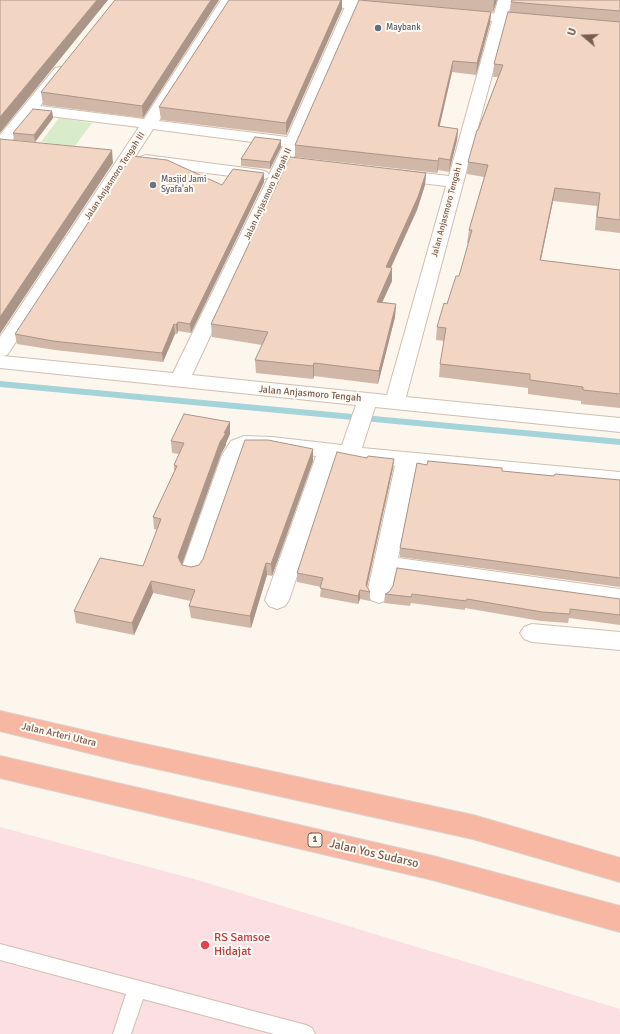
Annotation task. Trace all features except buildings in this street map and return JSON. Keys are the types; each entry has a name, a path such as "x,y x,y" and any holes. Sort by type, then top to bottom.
{"highway":[{"name":"Jalan Arteri Utara","path":"0,721 117,749 473,827 620,870"},
{"name":"Jalan Yos Sudarso","path":"4,768 433,868 620,919"}],"street":[{"name":"Jalan Anjasmoro Tengah III","path":"0,351 119,157 148,125 228,0"},
{"path":"303,0 354,2 399,9"},
{"name":"Jalan Anjasmoro Tengah I","path":"395,402 505,0"},
{"name":"Jalan Anjasmoro Tengah II","path":"179,382 286,168 293,142 354,2"},
{"path":"446,13 553,23"},
{"path":"5,145 7,126 28,109 68,61"},
{"path":"28,109 293,142"},
{"path":"119,157 286,168"},
{"path":"377,173 455,182"},
{"name":"Jalan Anjasmoro Tengah","path":"0,362 179,382 368,399 620,425"},
{"path":"276,600 339,452 368,399"},
{"path":"192,570 232,455 240,444 248,442 407,460 620,479"},
{"path":"379,594 407,460"},
{"path":"386,565 620,598"},
{"path":"532,633 620,641"}],"lane":[{"path":"1,955 306,1034"},
{"path":"122,1034 137,989"}],"shaded area":[{"name":"RS Samsoe Hidajat","path":"0,827 201,881 620,1009 620,1034 0,1034"}],"green space":[{"path":"59,118 92,123 75,146 41,142"}],"waterway":[{"path":"0,384 620,442"}],"place":[{"name":"Maybank","path":"378,28"},
{"name":"Masjid Jami Syafa'ah","path":"153,185"},
{"name":"RS Samsoe Hidajat","path":"205,945"}]}
